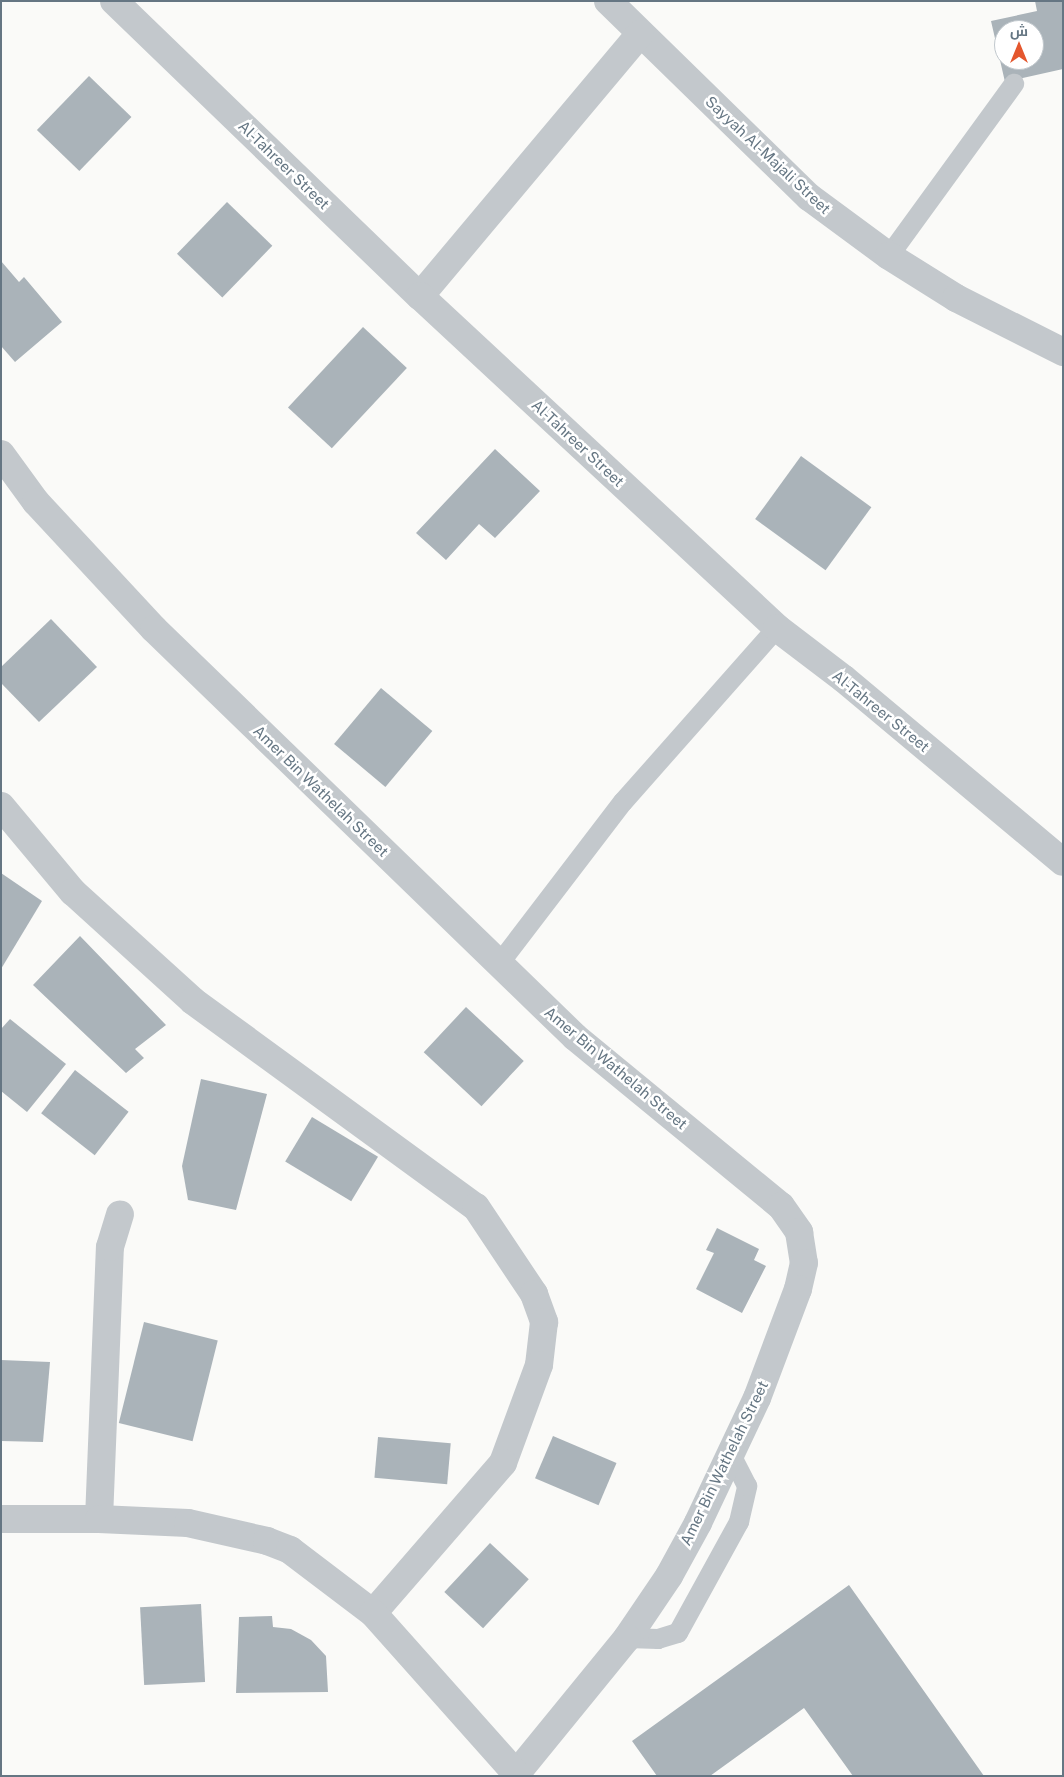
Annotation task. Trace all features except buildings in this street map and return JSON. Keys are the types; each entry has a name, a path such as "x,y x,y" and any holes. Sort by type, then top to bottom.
{"street":[{"name":"Al-Tahreer Street","path":"114,1 420,296 777,628 851,686 1063,862"},
{"name":"Sayyah Al-Majali Street","path":"608,1 810,197 889,256 956,298 1063,352"},
{"path":"420,296 640,34"},
{"name":"Amer Bin Wathelah Street","path":"1,454 36,502 154,629 575,1037 781,1206 799,1232 804,1263 798,1290 757,1398 698,1523 669,1576 627,1638 517,1775"},
{"path":"1,806 73,892 193,1001 476,1207 534,1294 544,1322 539,1365 503,1463 372,1613"},
{"path":"100,1519 110,1247 120,1215"},
{"path":"1,1519 100,1519 188,1524 267,1541 290,1550 372,1613 517,1775"}],"lane":[{"path":"889,256 1014,84"},
{"path":"499,964 623,802 777,628"},
{"path":"627,1638 658,1639 678,1633 739,1522 747,1486 732,1454"}]}
